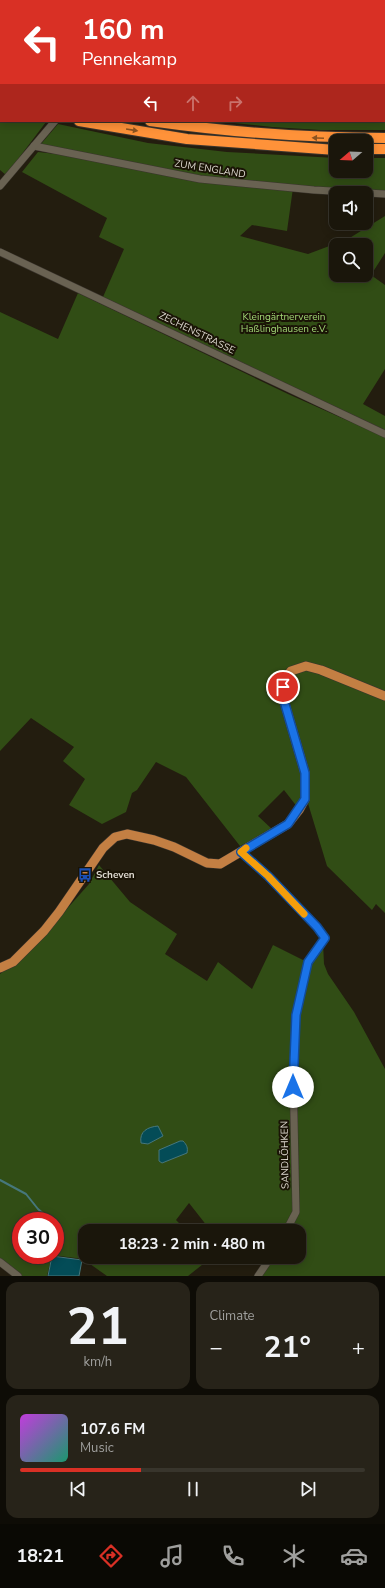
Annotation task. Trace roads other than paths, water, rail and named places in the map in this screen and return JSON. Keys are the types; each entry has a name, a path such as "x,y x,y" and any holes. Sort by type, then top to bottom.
{"highway":[{"path":"86,122 187,139 329,149"},
{"path":"157,122 218,131 270,135 315,138 385,138"},
{"path":"373,149 385,148"}],"main road":[{"path":"0,968 13,962 20,956 49,925 111,840 123,834 174,847 212,864 225,862 288,824 305,799 305,773 282,694 288,675 291,671 306,666 322,670 385,696"}],"street":[{"path":"0,186 54,122"},
{"name":"ZUM ENGLAND","path":"34,146 200,179 306,190 385,194"},
{"name":"ZECHENSTRASSE","path":"0,252 385,434"},
{"name":"SANDLÖHKEN","path":"241,852 268,876 317,927 325,938 308,962 296,1015 293,1071 296,1212 290,1224"},
{"path":"0,1262 18,1276"},
{"path":"258,1276 266,1264"}],"water":[{"path":"158,1126 163,1136 148,1144 141,1143 141,1135 145,1130"},
{"path":"183,1141 186,1145 187,1153 162,1163 159,1161 159,1150"},
{"path":"64,1258 78,1259 78,1264 81,1264 79,1276 48,1276 50,1264 64,1264"}],"waterway":[{"path":"0,1180 26,1194 42,1212"}],"place":[{"name":"Scheven","path":"85,875"}],"park label":[{"name":"Kleingärtnerverein Haßlinghausen e.V.","path":"284,322"}]}
